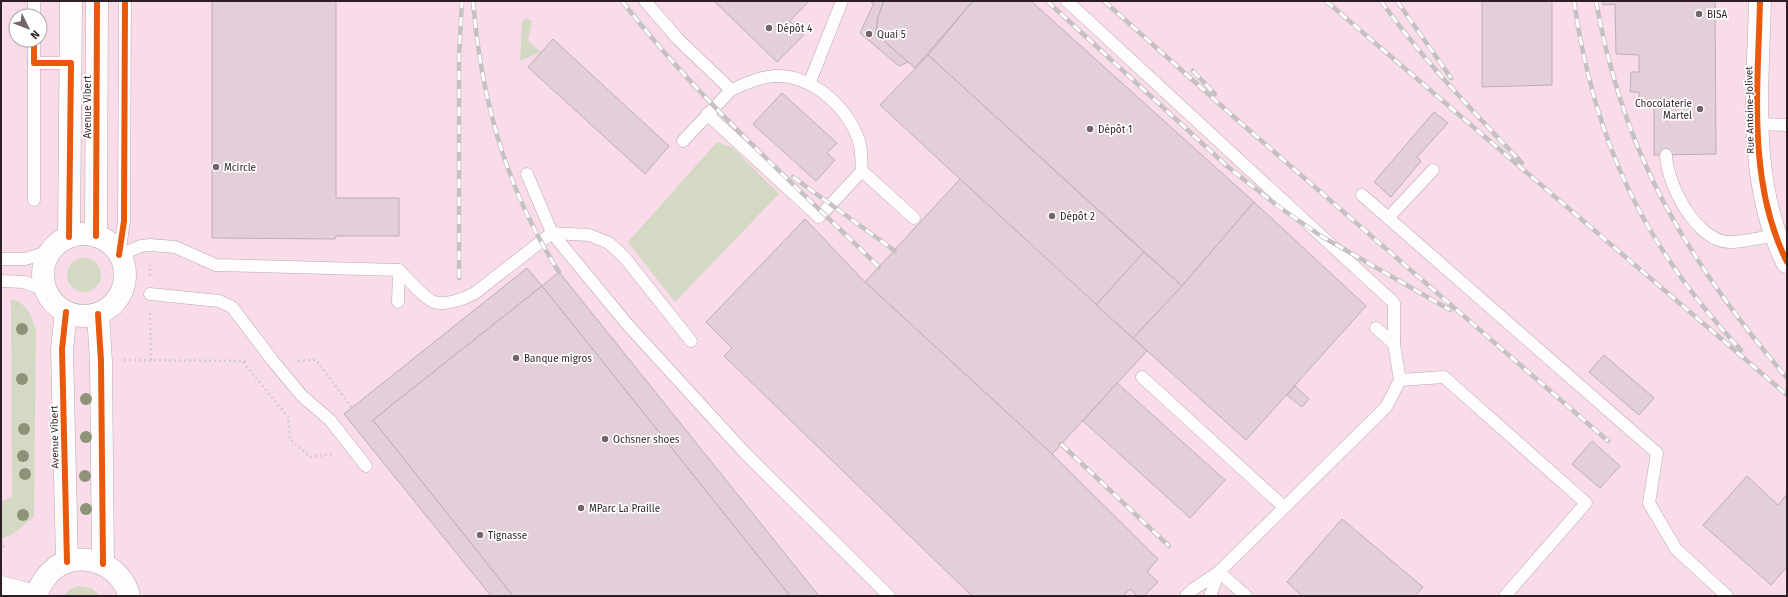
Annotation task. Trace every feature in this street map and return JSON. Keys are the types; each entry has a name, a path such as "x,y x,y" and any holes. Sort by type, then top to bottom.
{"main road":[{"name":"Avenue Vibert","path":"69,237 71,1"},
{"name":"Avenue Vibert","path":"96,236 97,1"},
{"name":"Rue Antoine-Jolivet","path":"1760,1 1757,124 1764,193 1775,235 1787,262"},
{"path":"78,235 96,236 106,241 120,256 125,280 112,305 98,314 82,316 66,312 54,302 46,290 43,272 44,264 51,250 62,240 78,235"},
{"name":"Avenue Vibert","path":"66,312 62,349 67,562"},
{"path":"98,314 101,360 103,564"},
{"path":"1,588 36,596 40,585 47,575 56,568 67,562 85,560 103,564 113,571 122,580 129,596"}],"lane":[{"path":"120,256 124,221 125,1"},
{"path":"645,1 678,39 731,90"},
{"path":"809,84 842,1"},
{"path":"1067,1 1394,303 1394,344 1400,380 1386,407 1219,572 1192,590 1186,596"},
{"path":"34,48 34,200"},
{"path":"34,64 71,63"},
{"path":"683,141 731,90 754,80 774,76 794,78 809,84 835,103 854,127 859,142 862,171 914,218"},
{"path":"707,114 819,217 862,171"},
{"path":"1757,124 1787,125"},
{"path":"1666,155 1666,165 1683,204 1704,232 1728,242 1775,235"},
{"path":"1388,218 1432,170"},
{"path":"527,174 552,233 628,324 744,452 889,596"},
{"path":"1362,195 1657,453 1649,503 1676,549 1727,596"},
{"path":"120,256 141,246 150,245 175,248 216,265 398,270 432,301 449,302 463,299 475,294 552,233 589,235 608,243 625,258 691,341"},
{"path":"1,259 25,259 51,250"},
{"path":"398,270 398,302"},
{"path":"1,281 24,282 46,290"},
{"path":"150,294 220,301 232,307 302,396 330,420 366,466"},
{"path":"1376,328 1394,344"},
{"path":"1142,377 1284,507"},
{"path":"1400,380 1444,378 1586,503 1505,596"},
{"path":"1210,596 1219,572"},
{"path":"1219,572 1246,596"}],"path":[{"path":"122,360 316,360 352,408"},
{"path":"243,361 288,417 290,439 310,457 341,453 350,446"},
{"path":"1,541 5,550"}],"shaded area":[{"path":"1,1 1787,1 1787,596 25,596 1,590"}],"green space":[{"path":"525,19 532,20 528,41 541,52 520,61 522,22"},
{"path":"717,142 733,148 779,194 675,302 628,242"},
{"path":"81,258 87,258 96,263 100,269 100,281 96,287 87,292 81,292 72,287 67,278 67,272 72,263"},
{"path":"11,299 21,303 28,310 36,330 34,517 13,534 1,539 1,501 12,497"},
{"path":"79,586 91,588 101,596 63,596 71,589"}],"building":[{"path":"212,1 336,1 336,198 399,198 399,236 336,236 335,239 212,238"},
{"name":"Dépôt 4","path":"714,1 809,1 790,21 804,35 777,62"},
{"name":"Quai 5","path":"868,1 884,1 878,17 876,34 908,62 899,66 860,33 874,3"},
{"path":"884,1 973,1 915,68 876,34 878,17"},
{"name":"Dépôt 1","path":"973,1 1031,1 1254,202 1182,286 928,55"},
{"path":"1482,1 1552,1 1552,85 1482,87"},
{"path":"1603,1 1715,1 1716,154 1654,155 1654,106 1639,106 1639,92 1630,92 1631,72 1639,72 1639,55 1616,54 1615,4 1603,5"},
{"path":"553,39 669,146 645,174 528,67"},
{"name":"Dépôt 2","path":"928,55 1144,252 1096,305 880,105"},
{"path":"782,93 837,143 827,153 835,160 816,181 753,124"},
{"path":"1434,112 1448,123 1417,157 1421,161 1391,197 1374,182"},
{"path":"960,179 1147,351 1052,454 865,282"},
{"path":"1254,202 1366,306 1246,440 1133,338 1182,286"},
{"path":"805,219 865,282 1052,454 1158,559 1147,572 1158,582 1144,596 1137,596 1130,589 1123,596 972,596 724,356 732,348 706,322"},
{"path":"1144,252 1182,286 1133,338 1096,305"},
{"path":"527,268 542,286 373,420 513,596 491,596 344,414"},
{"path":"559,272 819,596 790,596 542,286"},
{"name":"MParc La Praille","path":"542,286 790,596 513,596 373,420"},
{"path":"1604,355 1654,398 1639,415 1589,372"},
{"path":"1117,383 1225,480 1190,518 1083,421"},
{"path":"1295,386 1309,399 1302,407 1287,395"},
{"path":"1592,441 1620,466 1600,488 1572,464"},
{"path":"1747,476 1778,505 1787,494 1787,567 1771,585 1703,525"},
{"path":"1342,519 1423,587 1415,596 1302,596 1287,582"}],"railway":[{"path":"459,278 459,55 462,1"},
{"path":"473,1 482,73 499,142 524,208 540,241 559,272"},
{"path":"622,1 651,37 714,106 879,267"},
{"path":"1047,1 1228,167 1279,207 1321,236 1450,310"},
{"path":"1104,1 1234,117 1608,441"},
{"path":"1326,1 1787,395"},
{"path":"1381,1 1431,64 1522,163"},
{"path":"1397,1 1451,78"},
{"path":"1574,1 1583,52 1595,100 1610,146 1629,189 1651,231 1677,272 1707,311 1741,350"},
{"path":"1596,1 1606,48 1626,117 1644,161 1667,209 1714,285 1750,333 1787,378"},
{"path":"1193,71 1215,94"},
{"path":"793,177 895,251"},
{"path":"1061,444 1169,546"}],"cycle path":[{"path":"96,236 97,1"},
{"path":"119,255 124,221 125,1"},
{"path":"1760,1 1757,101 1760,167 1774,231 1787,262"},
{"path":"34,48 34,63 71,63 69,237"},
{"path":"66,312 62,349 67,562"},
{"path":"98,314 101,361 103,564"}],"place":[{"name":"BISA","path":"1699,14"},
{"name":"Dépôt 4","path":"769,28"},
{"name":"Quai 5","path":"869,34"},
{"name":"Chocolaterie Martel","path":"1700,109"},
{"name":"Dépôt 1","path":"1090,129"},
{"name":"Mcircle","path":"216,167"},
{"name":"Dépôt 2","path":"1052,216"},
{"name":"Banque migros","path":"516,358"},
{"name":"Ochsner shoes","path":"605,439"},
{"name":"MParc La Praille","path":"581,508"},
{"name":"Tignasse","path":"480,535"}]}
